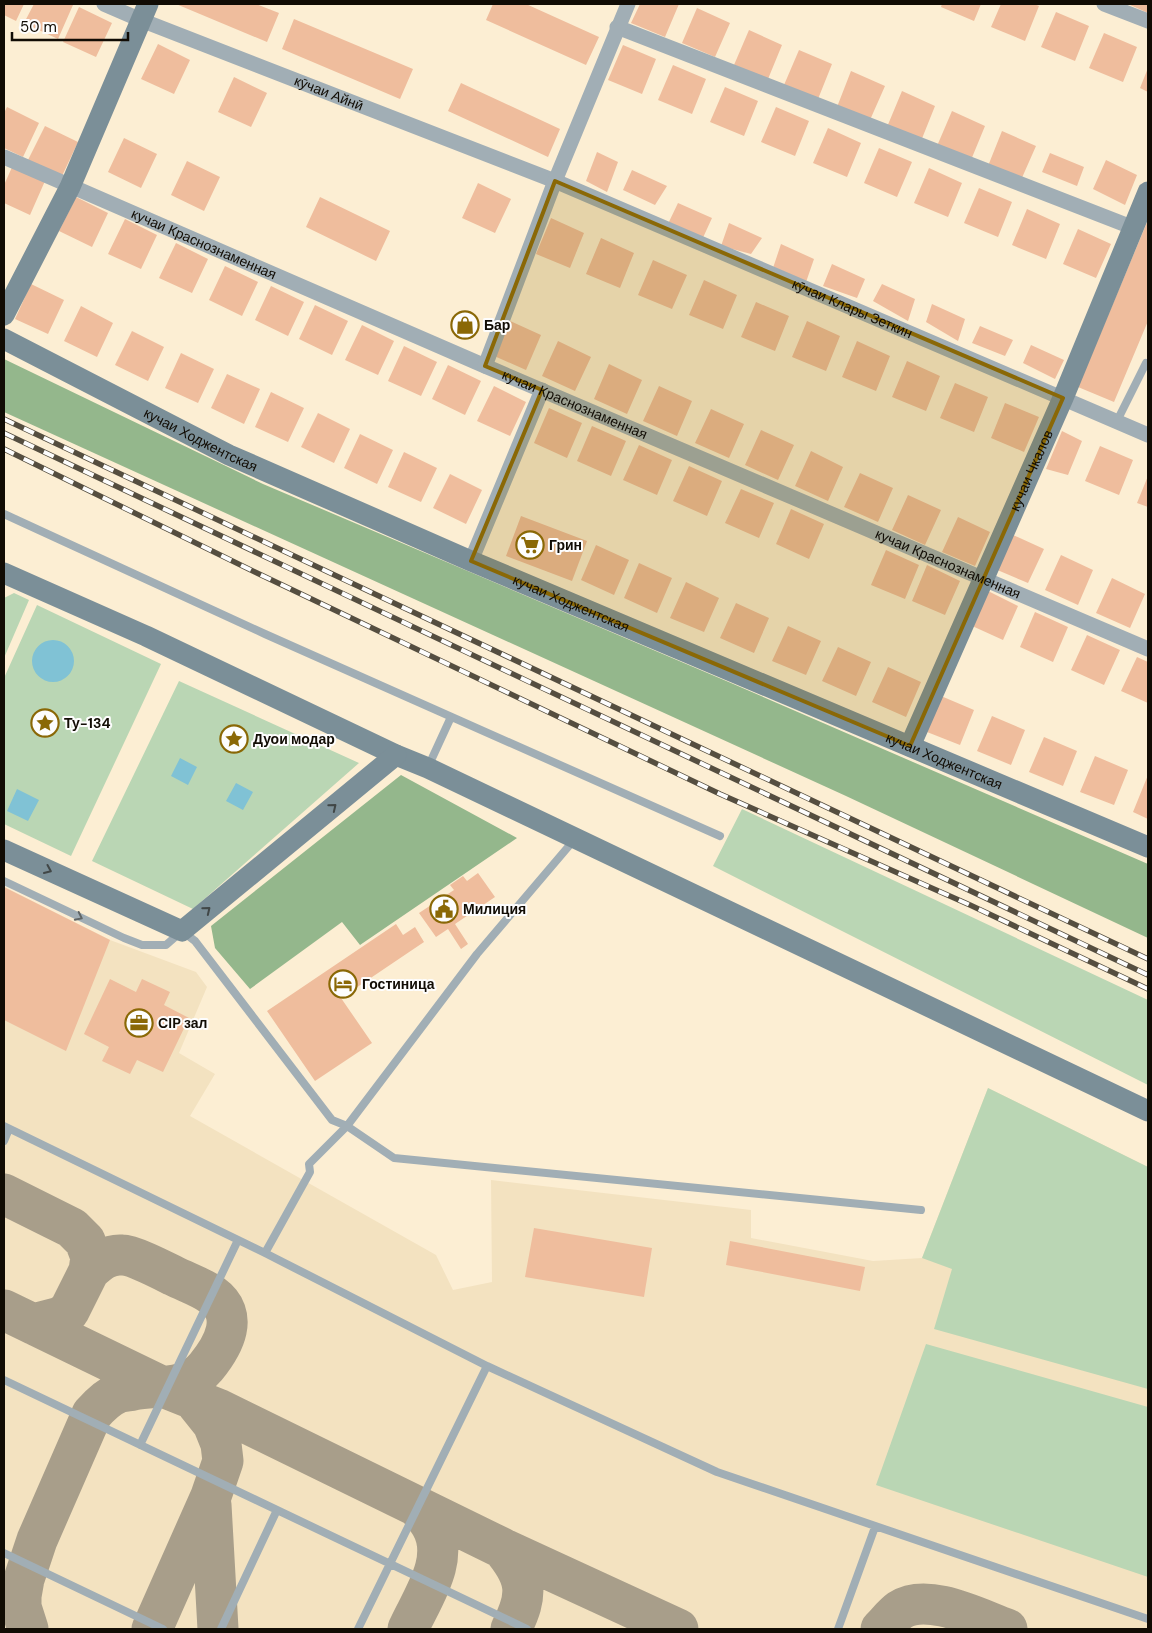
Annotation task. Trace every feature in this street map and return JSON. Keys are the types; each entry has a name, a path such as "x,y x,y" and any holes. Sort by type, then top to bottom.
{"street":[{"name":"кӯчаи Айнӣ","path":"104,4 145,12 554,181"},
{"path":"485,366 554,181 628,4"},
{"path":"1104,4 1148,21"},
{"path":"4,315 70,188 145,12"},
{"path":"617,27 1134,228"},
{"name":"кучаи Краснознаменная","path":"4,157 70,188 1148,649"},
{"name":"кӯчаи Клары Зеткин","path":"554,181 1148,435"},
{"name":"кучаи Чкалов","path":"910,746 1063,398 1148,192"},
{"name":"кучаи Ходжентская","path":"4,339 229,455 471,562 1148,847"},
{"path":"471,562 542,390"},
{"path":"6,576 146,636 396,755 428,768 1148,1111"},
{"path":"4,850 182,931 396,755"}],"lane":[{"path":"1117,421 1148,361"},
{"path":"4,514 265,634 720,836"},
{"path":"428,768 451,717"},
{"path":"265,1254 310,1172 309,1164 347,1126 477,954 575,839"},
{"path":"4,881 142,945 166,944 182,931 195,941 332,1120 347,1126 394,1158 921,1210"},
{"path":"4,1141 6,1127 238,1240 487,1366 716,1472 1148,1619"},
{"path":"140,1445 238,1240"},
{"path":"358,1629 487,1366"},
{"path":"4,1380 527,1629"},
{"path":"222,1629 277,1510"},
{"path":"838,1629 875,1527"},
{"path":"4,1553 164,1629"}],"highlighted area":[{"path":"555,181 1063,398 910,746 471,561 542,390 485,366"}],"shaded area":[{"path":"4,887 110,940 196,972 207,987 179,1053 215,1074 190,1116 436,1255 453,1290 492,1282 491,1180 751,1210 751,1238 873,1261 922,1258 988,1088 1148,1167 1148,1629 4,1629"}],"green space":[{"path":"4,359 263,484 731,683 1148,864 1148,938 846,796 4,412"},
{"path":"14,593 29,600 4,658 4,598"},
{"path":"37,605 161,664 71,856 4,824 4,678"},
{"path":"179,681 359,763 193,909 92,861"},
{"path":"401,775 517,838 360,945 342,922 250,989 215,948 211,926"},
{"path":"742,809 1148,1000 1148,1085 713,866"},
{"path":"988,1088 1148,1167 1148,1389 934,1329 952,1269 922,1258"},
{"path":"926,1344 1148,1407 1148,1577 876,1485"}],"water":[{"path":"57,640 65,643 71,649 74,661 71,673 65,679 49,682 41,679 35,673 32,657 35,649 41,643"},
{"path":"180,758 197,767 188,785 171,776"},
{"path":"236,783 253,792 243,810 226,801"},
{"path":"17,789 39,800 28,821 7,811"}],"building":[{"path":"4,4 24,4 16,21 4,15"},
{"path":"34,4 73,5 58,39 24,23"},
{"path":"176,4 256,4 279,13 267,42"},
{"path":"493,4 526,4 599,37 586,65 486,20"},
{"path":"640,4 679,4 665,37 631,23"},
{"path":"942,4 981,4 974,21 941,7"},
{"path":"1001,4 1034,4 1039,6 1025,41 991,27"},
{"path":"1128,4 1148,4 1148,13"},
{"path":"79,7 112,23 96,57 63,42"},
{"path":"697,8 730,23 715,57 682,43"},
{"path":"1056,12 1089,26 1075,61 1041,47"},
{"path":"294,19 413,69 400,99 282,49"},
{"path":"749,30 782,45 768,79 734,65"},
{"path":"1104,33 1137,47 1123,82 1089,68"},
{"path":"158,44 190,60 174,94 141,79"},
{"path":"623,45 656,59 642,94 608,80"},
{"path":"799,50 832,64 818,99 784,85"},
{"path":"673,65 706,79 692,114 658,100"},
{"path":"1148,68 1148,92 1140,88"},
{"path":"851,71 885,86 870,120 837,107"},
{"path":"234,77 267,93 251,127 218,112"},
{"path":"461,83 560,129 548,157 448,111"},
{"path":"725,87 758,101 744,136 710,122"},
{"path":"902,91 935,106 921,141 887,127"},
{"path":"7,107 39,123 23,157 4,148 4,113"},
{"path":"776,107 809,121 795,156 761,142"},
{"path":"952,111 985,126 971,160 937,146"},
{"path":"45,126 78,142 62,176 28,160"},
{"path":"828,128 861,143 847,177 813,163"},
{"path":"1002,131 1036,146 1021,180 988,166"},
{"path":"124,138 157,154 141,188 108,172"},
{"path":"879,148 912,162 897,197 864,183"},
{"path":"597,152 618,162 607,192 586,181"},
{"path":"1050,153 1084,167 1077,186 1042,172"},
{"path":"1106,160 1137,175 1125,205 1093,189"},
{"path":"187,161 220,177 204,211 171,195"},
{"path":"13,165 45,181 30,215 4,203 4,185"},
{"path":"929,168 962,183 948,217 914,203"},
{"path":"632,170 667,186 655,205 623,190"},
{"path":"478,183 511,199 495,233 462,218"},
{"path":"979,188 1012,202 998,237 964,223"},
{"path":"76,197 108,213 92,247 59,231"},
{"path":"320,197 390,231 376,261 306,227"},
{"path":"678,203 712,218 701,242 666,228"},
{"path":"1027,209 1060,224 1046,259 1012,245"},
{"path":"551,218 584,233 570,268 536,254"},
{"path":"125,219 157,235 141,269 108,254"},
{"path":"1148,220 1148,321 1114,402 1078,387"},
{"path":"729,223 762,238 751,254 721,246"},
{"path":"1078,229 1111,244 1096,278 1063,264"},
{"path":"601,238 634,253 620,288 586,274"},
{"path":"176,243 208,259 192,293 159,278"},
{"path":"781,244 814,259 805,285 772,271"},
{"path":"653,260 687,275 672,309 638,295"},
{"path":"832,264 865,279 857,298 823,286"},
{"path":"225,266 258,282 242,316 209,300"},
{"path":"704,280 737,295 723,329 689,315"},
{"path":"31,284 64,300 48,334 15,319"},
{"path":"882,284 915,299 908,321 873,301"},
{"path":"271,286 304,302 288,336 255,320"},
{"path":"756,302 789,316 775,351 741,337"},
{"path":"932,304 965,319 958,341 926,322"},
{"path":"315,305 348,321 332,355 299,339"},
{"path":"81,306 113,323 97,357 64,341"},
{"path":"508,320 541,335 526,370 492,355"},
{"path":"807,321 840,336 826,371 792,357"},
{"path":"362,325 394,341 378,375 345,360"},
{"path":"980,326 1013,340 1005,356 972,343"},
{"path":"132,331 164,347 148,381 115,365"},
{"path":"558,341 591,357 575,391 542,376"},
{"path":"857,341 890,356 876,391 842,377"},
{"path":"1031,345 1064,360 1055,379 1023,363"},
{"path":"404,346 437,362 421,396 388,381"},
{"path":"181,353 214,369 198,403 165,388"},
{"path":"907,361 940,376 926,411 892,397"},
{"path":"609,364 642,380 627,414 594,399"},
{"path":"448,365 481,381 465,415 432,399"},
{"path":"227,374 260,389 244,424 211,408"},
{"path":"955,383 988,397 974,432 940,418"},
{"path":"494,386 526,402 510,436 477,421"},
{"path":"659,386 692,401 677,436 643,421"},
{"path":"271,392 304,408 288,442 255,427"},
{"path":"1005,403 1039,417 1024,452 991,438"},
{"path":"549,408 582,423 567,458 534,443"},
{"path":"711,409 744,424 729,458 695,443"},
{"path":"318,413 350,429 334,463 301,447"},
{"path":"592,426 626,441 611,476 577,461"},
{"path":"761,430 794,445 778,480 745,465"},
{"path":"1062,431 1082,441 1068,475 1046,469"},
{"path":"360,434 393,450 377,484 344,468"},
{"path":"639,445 672,460 657,495 623,480"},
{"path":"1100,446 1133,460 1119,495 1085,481"},
{"path":"811,451 843,467 828,501 795,486"},
{"path":"404,452 437,468 421,502 388,487"},
{"path":"689,466 722,481 707,516 673,501"},
{"path":"860,473 893,488 878,522 844,507"},
{"path":"450,474 482,490 466,524 433,508"},
{"path":"1148,476 1148,507 1137,503"},
{"path":"741,489 774,503 759,538 725,523"},
{"path":"908,495 941,510 925,545 892,530"},
{"path":"791,509 824,524 809,559 776,544"},
{"path":"521,516 587,541 572,581 506,556"},
{"path":"958,517 990,532 975,566 942,552"},
{"path":"1011,534 1044,549 1028,583 995,569"},
{"path":"596,545 629,560 614,595 581,580"},
{"path":"886,550 919,565 905,599 871,585"},
{"path":"1061,555 1093,570 1078,605 1045,590"},
{"path":"639,563 672,578 657,613 624,598"},
{"path":"927,565 960,581 945,615 912,601"},
{"path":"1112,578 1145,594 1130,628 1096,613"},
{"path":"686,582 719,598 704,632 670,618"},
{"path":"986,590 1018,606 1003,640 970,625"},
{"path":"736,603 769,618 754,653 720,638"},
{"path":"1035,612 1068,627 1053,662 1020,647"},
{"path":"788,626 821,641 806,675 772,661"},
{"path":"1087,635 1120,650 1104,685 1071,670"},
{"path":"838,647 871,662 856,696 822,681"},
{"path":"1137,657 1148,662 1148,703 1121,691"},
{"path":"888,667 921,682 906,717 872,702"},
{"path":"941,696 974,710 960,745 927,732"},
{"path":"992,716 1025,730 1011,765 977,751"},
{"path":"1044,737 1077,751 1063,786 1029,772"},
{"path":"1095,756 1128,770 1114,805 1080,792"},
{"path":"1148,775 1148,819 1133,812"},
{"path":"478,873 495,897 455,924 468,944 461,949 448,929 436,937 419,913 454,890 450,885 463,876 467,881"},
{"path":"4,887 110,940 66,1051 4,1020"},
{"path":"396,924 403,935 415,927 424,942 341,998 372,1043 315,1081 267,1011"},
{"path":"110,979 136,992 142,979 170,992 164,1005 189,1018 163,1072 137,1060 130,1074 102,1061 109,1047 84,1034"},
{"path":"534,1228 652,1248 644,1297 525,1277"},
{"path":"730,1241 865,1267 860,1291 726,1265"}],"taxiway":[{"path":"4,1194 72,1228 85,1241 91,1257 89,1271 69,1311 60,1317 33,1324"},
{"path":"28,1629 21,1607 24,1579 37,1540 92,1414 107,1399 118,1393 181,1384 198,1375 213,1358 226,1330 225,1312 221,1303 212,1295 148,1264 127,1256 117,1255 104,1259 89,1271"},
{"path":"4,1310 163,1387 218,1409 502,1548 678,1629"},
{"path":"152,1629 211,1496 223,1461 221,1444 213,1424 193,1399"},
{"path":"211,1505 218,1629"},
{"path":"408,1629 427,1591 436,1565 438,1551 431,1525 417,1506"},
{"path":"502,1548 516,1568 523,1587 521,1606 511,1629"},
{"path":"881,1629 900,1610 911,1605 925,1604 954,1609 1007,1629"}],"railway":[{"path":"4,419 1148,959"},
{"path":"4,433 1148,975"},
{"path":"4,449 257,573 720,794 970,905 1148,989"}],"place":[{"name":"Бар","path":"465,325"},
{"name":"Грин","path":"530,545"},
{"name":"Ту-134","path":"45,723"},
{"name":"Дуои модар","path":"234,739"},
{"name":"Милиция","path":"444,909"},
{"name":"Гостиница","path":"343,984"},
{"name":"CIP зал","path":"139,1023"}]}
